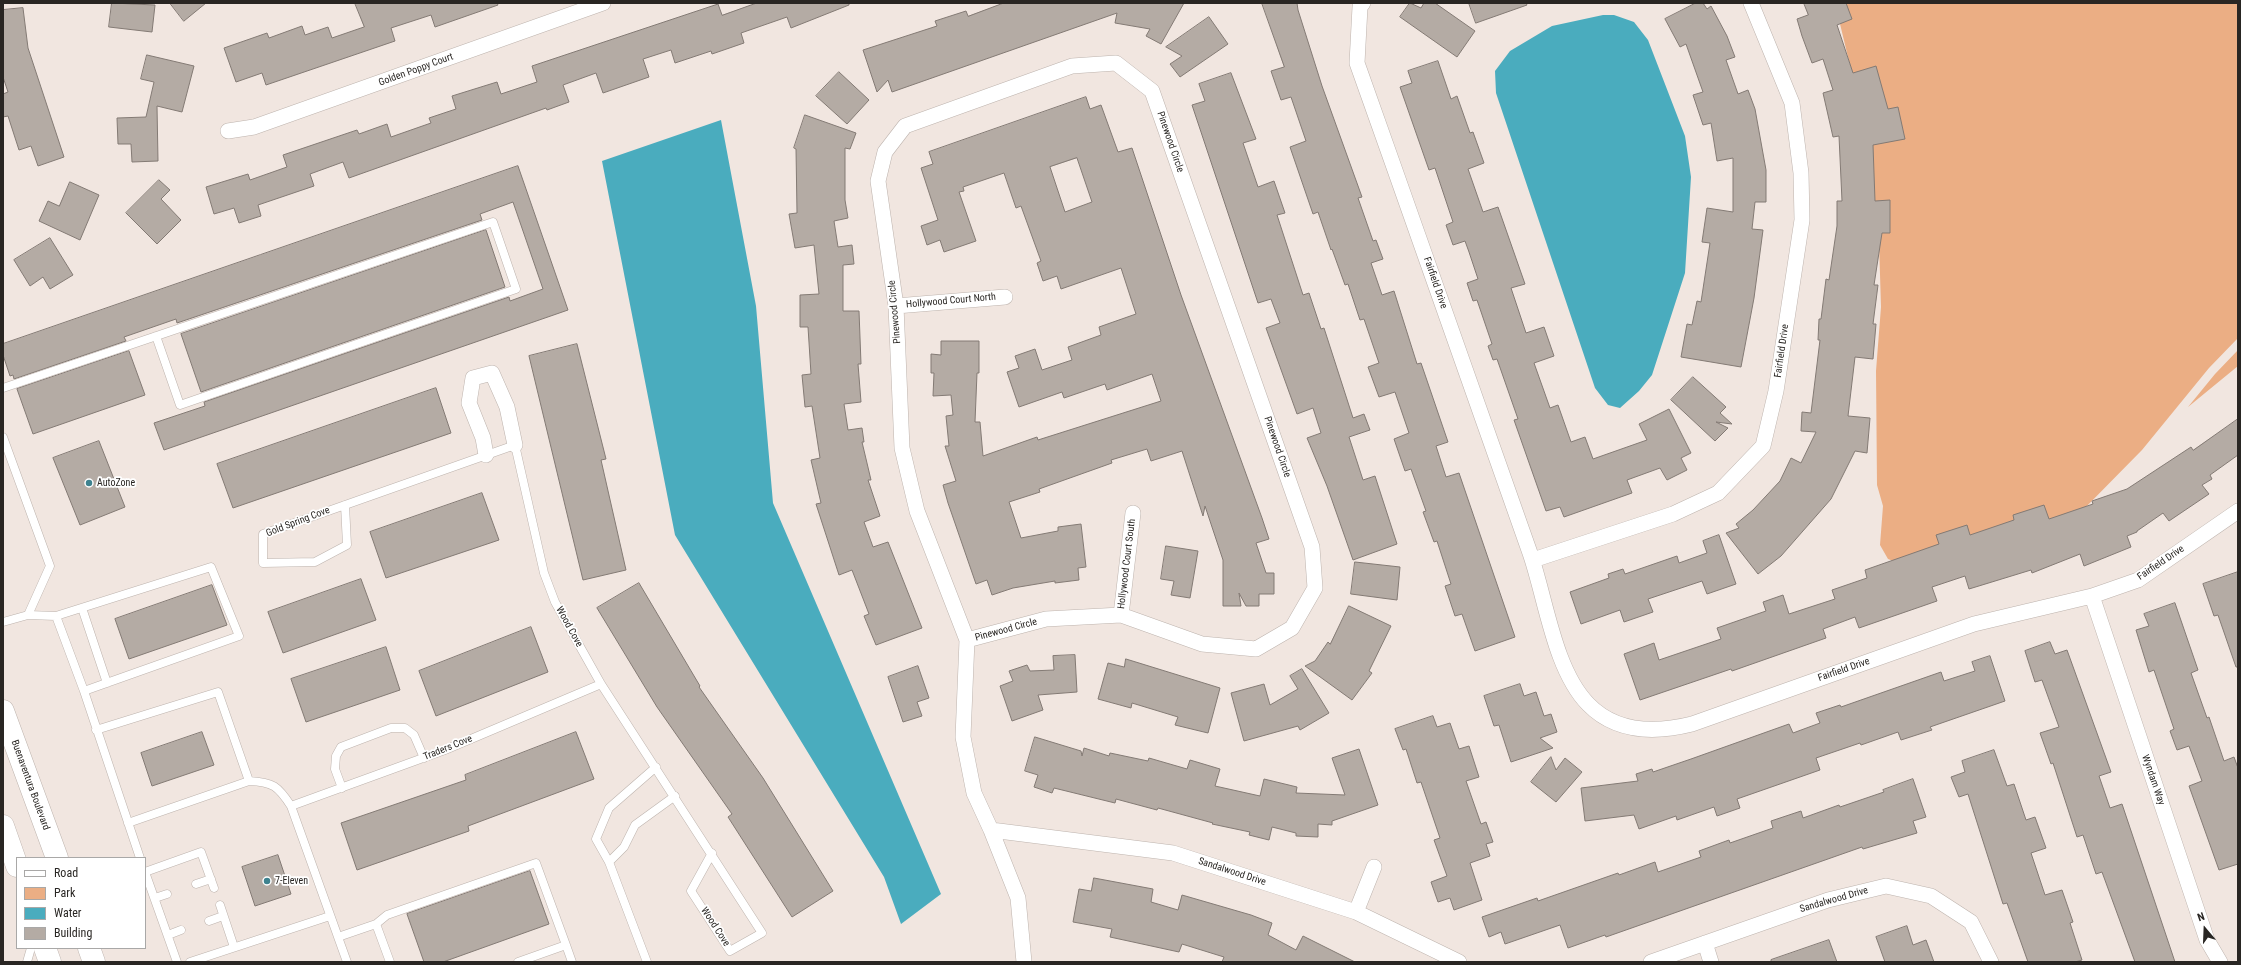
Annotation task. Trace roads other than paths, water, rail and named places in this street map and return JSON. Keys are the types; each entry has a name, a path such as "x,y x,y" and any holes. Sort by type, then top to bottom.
{"main road":[{"name":"Buenaventura Boulevard","path":"3,711 57,857"},
{"path":"3,826 16,863"},
{"path":"45,949 50,962"},
{"path":"89,949 94,962"}],"street":[{"name":"Golden Poppy Court","path":"228,131 254,127 603,3"},
{"name":"Fairfield Drive","path":"1363,3 1360,7 1357,63 1533,560 1561,659 1577,691 1599,714 1628,727 1646,730 1671,728 1692,724 1974,624 2092,596 2138,580 2238,511"},
{"name":"Fairfield Drive","path":"1533,560 1673,514 1718,493 1763,446 1776,391 1802,220 1801,173 1792,103 1751,3"},
{"name":"Pinewood Circle","path":"967,640 1046,619 1121,615 1202,644 1256,649 1292,628 1316,588 1312,547 1152,91 1116,63 1072,66 905,126 885,152 878,181 896,306 902,448 917,511 967,640 963,736 974,793 991,830 1018,898 1024,962"},
{"name":"Hollywood Court North","path":"896,306 1005,297"},
{"name":"Wood Cove","path":"486,455 483,438 469,403 473,378 492,373 507,407 515,445"},
{"name":"Hollywood Court South","path":"1121,615 1133,513"},
{"name":"Wyndam Way","path":"2092,596 2207,940 2220,962"},
{"name":"Sandalwood Drive","path":"991,830 1173,853 1356,912 1458,962"},
{"path":"1356,912 1374,867"},
{"name":"Sandalwood Drive","path":"1651,962 1828,900 1886,886 1931,896 1971,922 1991,962"},
{"path":"1704,943 1711,962"}],"lane":[{"path":"3,388 156,336 493,222 516,289 180,405 156,336"},
{"path":"3,437 50,566 28,615"},
{"name":"Gold Spring Cove","path":"345,505 347,545 315,562 263,563 263,534 486,455 515,445"},
{"name":"Wood Cove","path":"515,445 544,573 554,602 601,684 712,853 762,933 730,951 691,891 712,853"},
{"path":"3,622 28,615 56,616 211,567 239,636 84,691"},
{"path":"82,608 107,683"},
{"path":"56,616 84,691 140,857"},
{"name":"Traders Cove","path":"291,806 424,758 601,684"},
{"path":"96,730 218,692 249,781"},
{"path":"342,788 335,769 336,756 341,747 384,731 404,728 414,735 424,758"},
{"path":"647,962 609,862 596,839 609,808 656,767"},
{"path":"128,823 249,781 267,782 281,790 291,806 347,962"},
{"path":"609,862 624,847 635,825 675,796"},
{"path":"146,872 202,852 214,888"},
{"path":"338,937 376,924 387,915 536,863 572,962"},
{"path":"146,875 177,962"},
{"path":"196,884 211,879"},
{"path":"155,898 167,894"},
{"path":"220,905 234,948"},
{"path":"209,920 223,916"},
{"path":"190,962 330,916"},
{"path":"376,924 390,962"},
{"path":"168,935 181,930"},
{"path":"518,962 566,945"},
{"path":"27,962 31,949"}],"water":[{"path":"1603,15 1614,15 1634,22 1648,40 1685,136 1691,177 1685,273 1652,375 1639,391 1620,408 1608,405 1595,388 1496,93 1495,71 1510,51 1552,26"},
{"path":"721,120 756,306 773,503 941,894 901,924 884,877 675,535 602,161"}],"place":[{"name":"AutoZone","path":"89,483"},
{"name":"7-Eleven","path":"267,881"}]}
